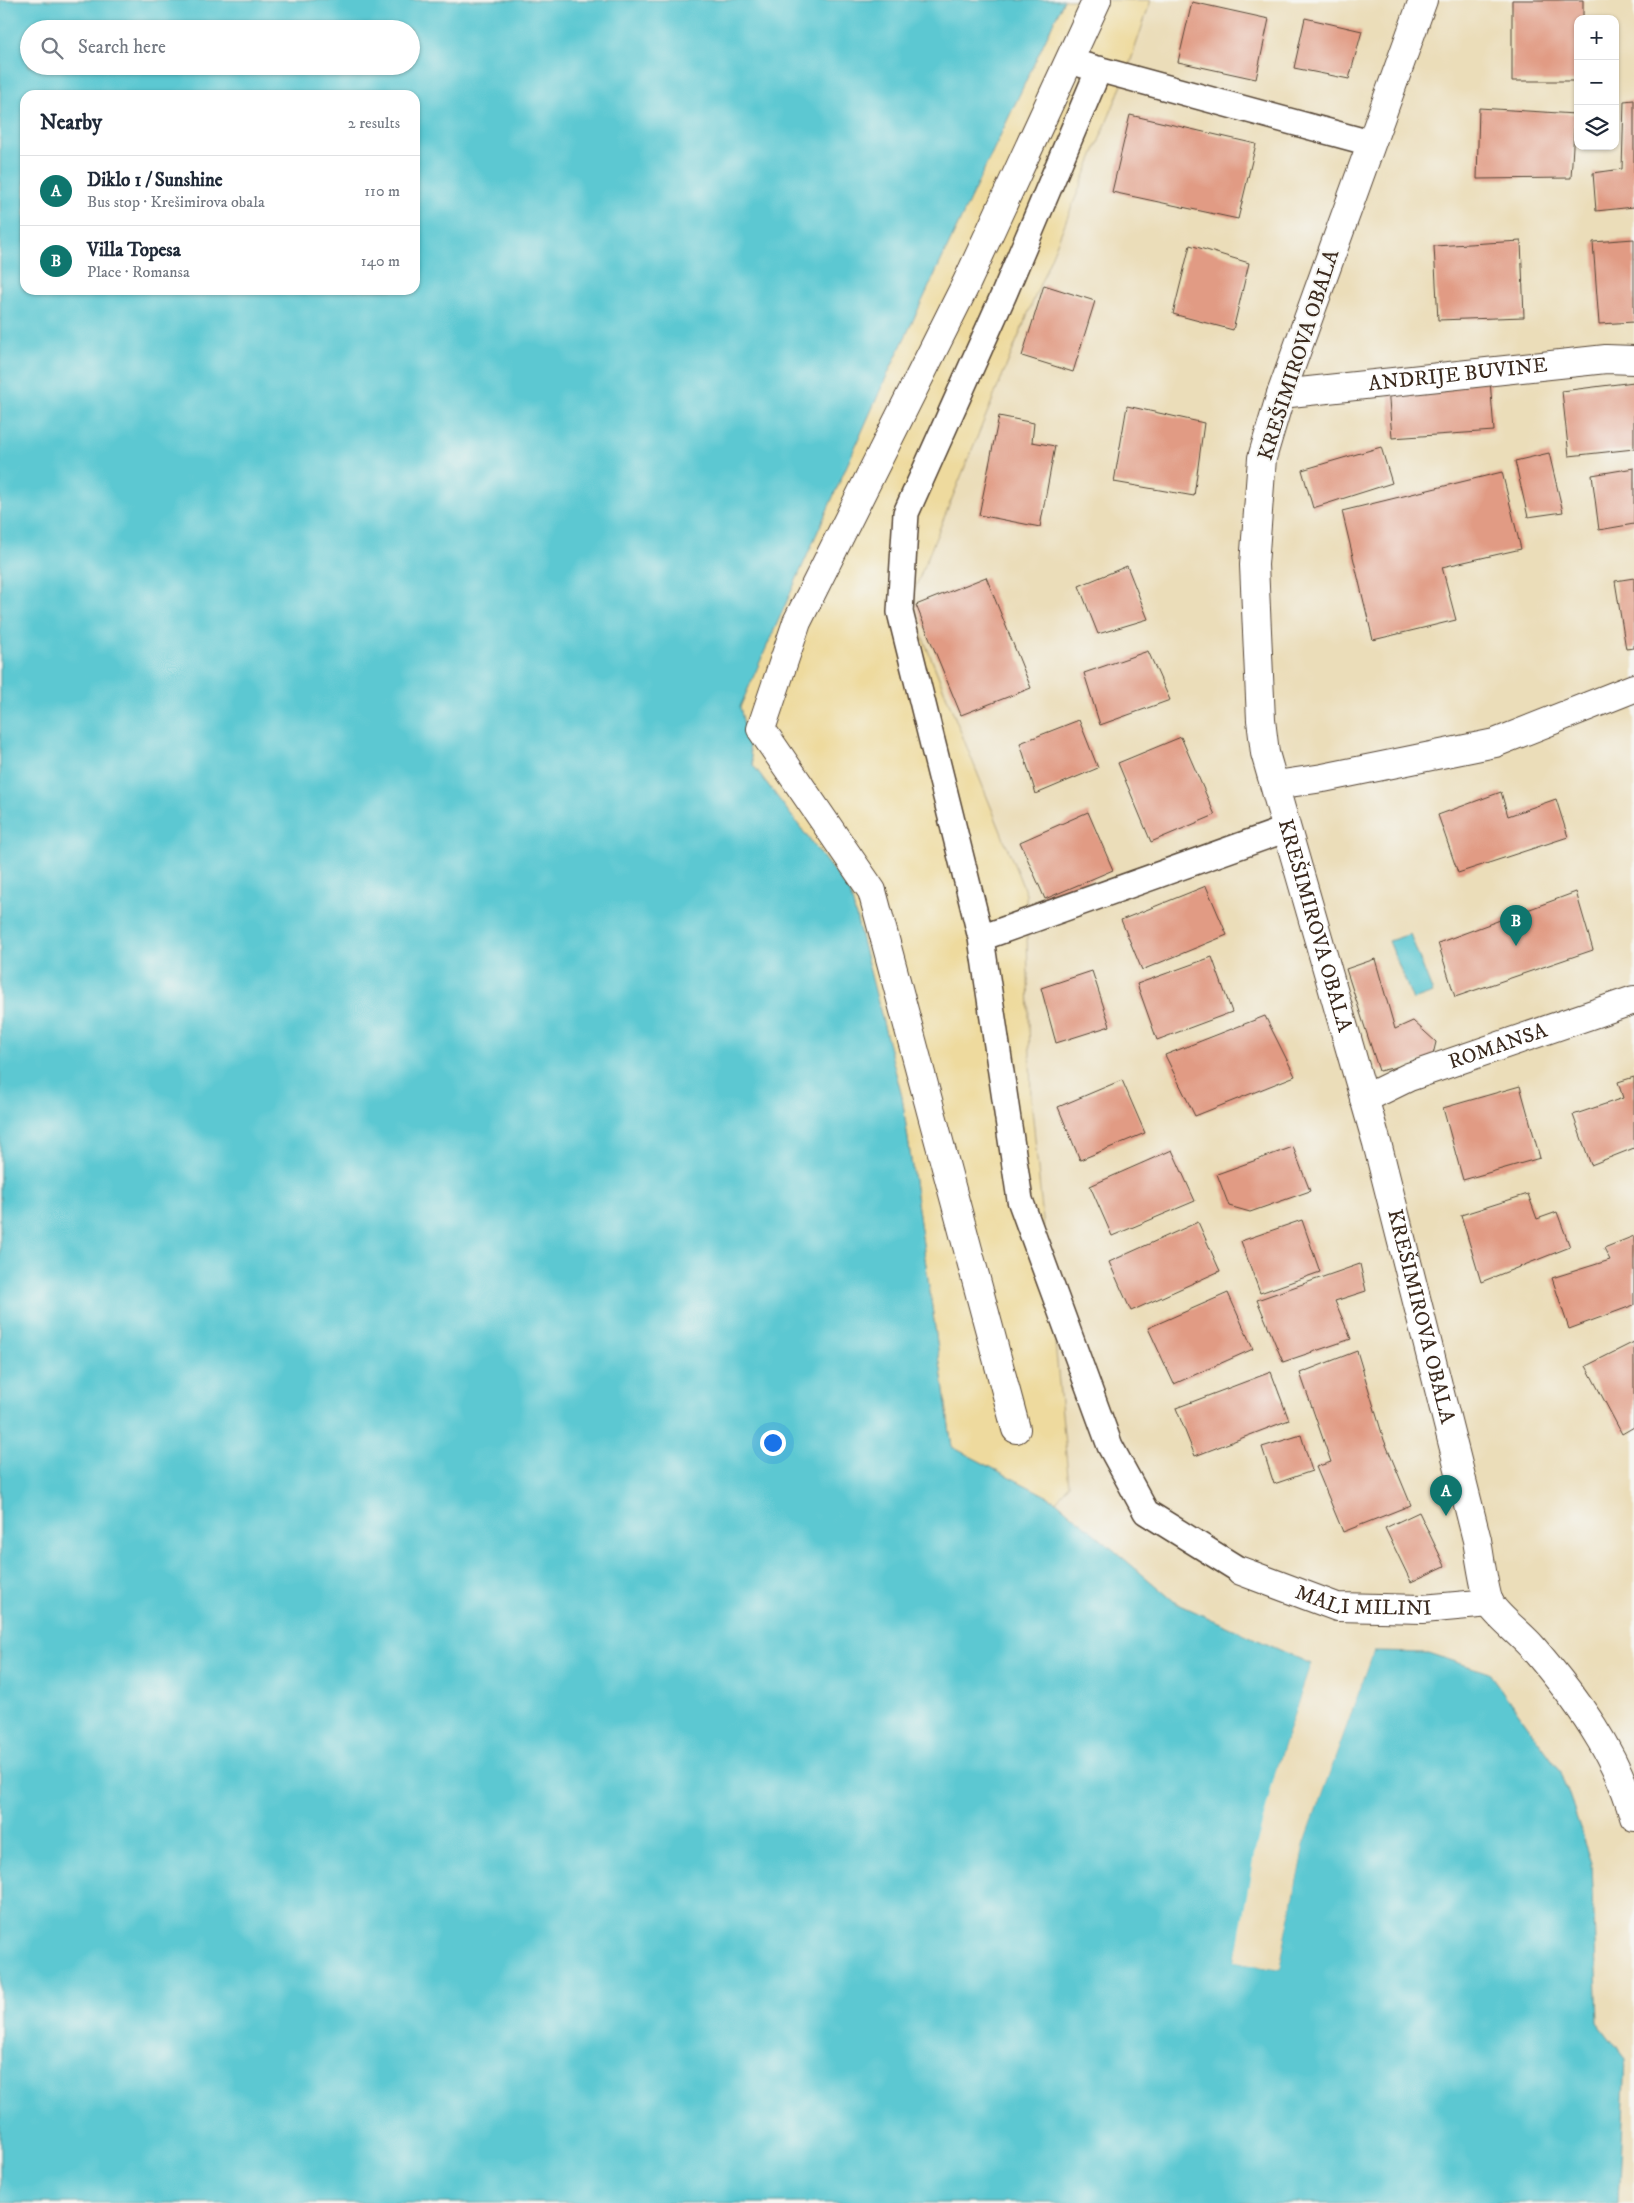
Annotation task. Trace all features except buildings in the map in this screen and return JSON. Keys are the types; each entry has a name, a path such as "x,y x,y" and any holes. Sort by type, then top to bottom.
{"street":[{"path":"1016,1429 872,891 761,729 797,622 966,284 1097,0"},
{"name":"KREŠIMIROVA OBALA","path":"1423,0 1281,394 1262,458 1254,565 1261,720 1265,753 1276,785 1364,1099 1477,1540 1490,1603"},
{"name":"ANDRIJE BUVINE","path":"1281,394 1606,358 1634,360"},
{"path":"1276,785 1323,778 1495,743 1634,688"},
{"name":"ROMANSA","path":"1364,1099 1409,1077 1634,1000"},
{"name":"MALI MILINI","path":"1242,1571 1337,1607 1423,1610 1490,1603"},
{"path":"1490,1603 1531,1646 1570,1692 1609,1753 1629,1797 1634,1817"}],"lane":[{"path":"1069,61 1370,143"},
{"path":"1099,68 1004,294 906,513 900,612 981,938 1020,1200 1110,1446 1146,1512 1242,1571"},
{"path":"981,938 1287,829"}],"sand":[{"path":"1064,0 1151,0 1126,75 909,603 1026,894 1031,1098 1069,1485 1056,1501 952,1447 902,1097 850,893 753,765 740,707 883,384"}],"water":[{"path":"0,0 1064,0 883,384 740,707 753,765 850,893 902,1097 952,1447 1056,1501 1176,1603 1311,1664 1278,1763 1235,1961 1279,1969 1304,1844 1373,1652 1429,1653 1489,1673 1561,1772 1592,1863 1598,2022 1626,2059 1619,2203 0,2203"},
{"path":"1410,934 1433,993 1413,1000 1389,941"}],"pier":[{"path":"1370,1652 1373,1652 1304,1844 1279,1969 1235,1961 1254,1855 1278,1763 1311,1664 1313,1667 1280,1764 1238,1959 1277,1966 1301,1844"}],"place":[{"name":"Villa Topesa","path":"1516,946"},
{"name":"Diklo 1 / Sunshine","path":"1446,1516"}]}
